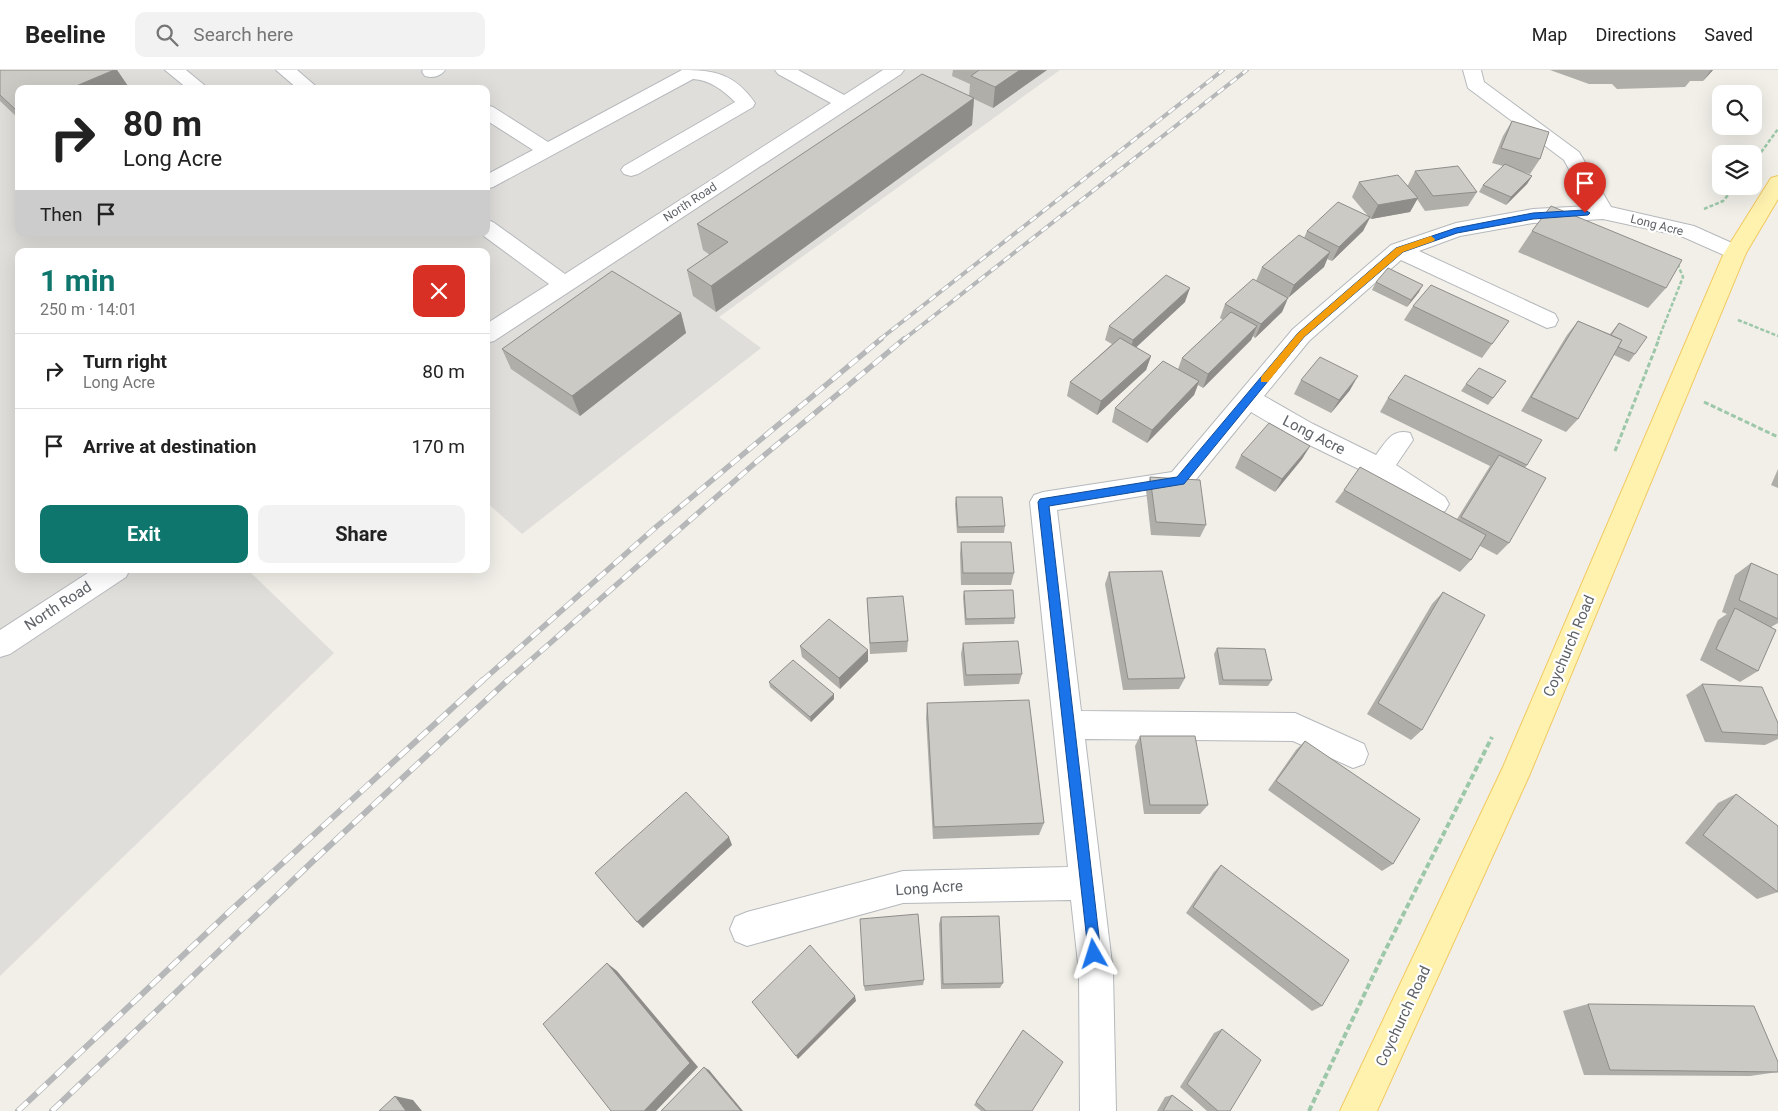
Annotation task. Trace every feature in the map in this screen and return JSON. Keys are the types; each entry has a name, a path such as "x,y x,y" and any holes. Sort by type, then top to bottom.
{"main road":[{"name":"Coychurch Road","path":"1358,1111 1514,776 1735,253 1778,182"}],"street":[{"path":"174,70 195,85"},
{"path":"285,70 305,85"},
{"path":"784,70 844,102"},
{"name":"North Road","path":"490,332 894,70"},
{"path":"1472,70 1475,84 1572,156 1603,212"},
{"path":"490,181 690,73 704,73 732,88 746,103 631,170"},
{"path":"490,114 547,150"},
{"name":"Long Acre","path":"1098,1111 1096,972 1043,502 1180,481 1301,335 1399,250 1456,230 1533,216 1603,212 1687,231 1735,253"},
{"path":"490,230 564,284"},
{"path":"1399,250 1547,320"},
{"name":"Long Acre","path":"1249,399 1304,431 1380,468 1436,504"},
{"path":"1380,468 1401,440"},
{"name":"North Road","path":"0,645 110,573"},
{"path":"1068,725 1295,727 1354,754"},
{"name":"Long Acre","path":"747,929 903,887 1086,883"}],"path":[{"path":"1762,151 1778,129"},
{"path":"1614,454 1683,277 1676,261 1693,211 1714,207 1730,195"},
{"path":"1700,400 1778,437"},
{"path":"1308,1111 1495,730"}],"shaded area":[{"path":"0,70 1060,70 719,317 761,348 522,534 490,506 490,248 15,248 15,573 251,573 334,653 0,976"}],"building":[{"path":"0,70 114,70 78,85 15,85 15,109 0,95"},
{"path":"979,70 1020,70 995,87 971,76"},
{"path":"922,74 974,98 711,286 687,270 728,242 697,224"},
{"path":"1512,121 1549,132 1540,159 1501,148"},
{"path":"1505,164 1532,176 1511,197 1483,185"},
{"path":"1458,166 1477,192 1433,196 1415,171"},
{"path":"1398,175 1418,198 1378,205 1359,182"},
{"path":"1338,202 1370,217 1339,247 1307,231"},
{"path":"1551,206 1682,260 1666,288 1532,231"},
{"path":"1299,235 1330,252 1294,285 1262,267"},
{"path":"1388,268 1423,285 1411,300 1376,282"},
{"path":"612,271 681,313 572,396 502,349"},
{"path":"1166,275 1190,288 1133,340 1109,326"},
{"path":"1253,279 1288,298 1261,324 1225,304"},
{"path":"1431,285 1509,321 1492,344 1413,306"},
{"path":"1231,312 1257,326 1208,374 1182,358"},
{"path":"1578,321 1622,340 1578,419 1531,397"},
{"path":"1619,323 1647,337 1635,354 1618,347 1622,340 1611,335"},
{"path":"1120,338 1151,356 1101,401 1070,382"},
{"path":"1320,357 1358,376 1339,400 1301,380"},
{"path":"1163,361 1199,381 1152,430 1115,408"},
{"path":"1479,368 1506,381 1493,398 1466,384"},
{"path":"1405,375 1542,440 1527,465 1388,398"},
{"path":"1269,423 1310,446 1282,479 1241,455"},
{"path":"1499,455 1546,478 1509,543 1461,517"},
{"path":"1360,467 1486,535 1471,560 1344,490"},
{"path":"1150,477 1200,480 1206,525 1156,522"},
{"path":"956,497 1002,497 1005,526 958,527"},
{"path":"961,542 1011,542 1014,573 963,573"},
{"path":"1751,563 1778,575 1778,619 1739,600"},
{"path":"1162,571 1185,678 1128,679 1109,572"},
{"path":"1013,590 1015,618 966,619 964,591"},
{"path":"1443,592 1485,615 1422,730 1378,703"},
{"path":"903,596 908,641 870,643 867,598"},
{"path":"1735,608 1776,630 1758,671 1716,649"},
{"path":"829,619 868,650 839,678 800,646"},
{"path":"1018,641 1022,674 966,675 963,643"},
{"path":"1217,648 1265,649 1272,680 1223,680"},
{"path":"793,660 834,694 810,717 769,682"},
{"path":"1702,684 1762,687 1778,723 1778,735 1722,732"},
{"path":"1029,700 1044,823 934,827 927,703"},
{"path":"1140,736 1195,736 1208,805 1150,805"},
{"path":"1305,741 1420,819 1393,864 1276,781"},
{"path":"686,792 729,837 637,922 595,873"},
{"path":"1736,794 1778,826 1778,892 1703,835"},
{"path":"1221,865 1349,960 1322,1006 1193,907"},
{"path":"918,914 924,980 864,986 860,919"},
{"path":"999,916 1003,983 943,984 941,917"},
{"path":"810,945 855,996 796,1056 752,1002"},
{"path":"607,963 690,1063 644,1111 611,1111 543,1024"},
{"path":"1588,1004 1754,1006 1778,1062 1778,1072 1610,1070"},
{"path":"1222,1029 1261,1060 1230,1111 1218,1111 1187,1084"},
{"path":"1023,1030 1063,1062 1032,1111 986,1111 976,1102"},
{"path":"704,1067 741,1111 661,1111"},
{"path":"1172,1095 1193,1111 1163,1111"},
{"path":"395,1096 406,1111 379,1111"}],"railway":[{"path":"879,340 1223,70"},
{"path":"903,340 1247,70"},
{"path":"482,681 656,527 881,339"},
{"path":"507,681 755,463 904,339"},
{"path":"18,1111 228,913 483,680"},
{"path":"52,1111 311,863 508,680"}],"slow traffic":[{"path":"1265,380 1301,335 1399,250 1431,239"}],"route":[{"path":"1094,954 1043,502 1180,481 1301,335 1399,250 1456,230 1533,216 1585,213"}]}
